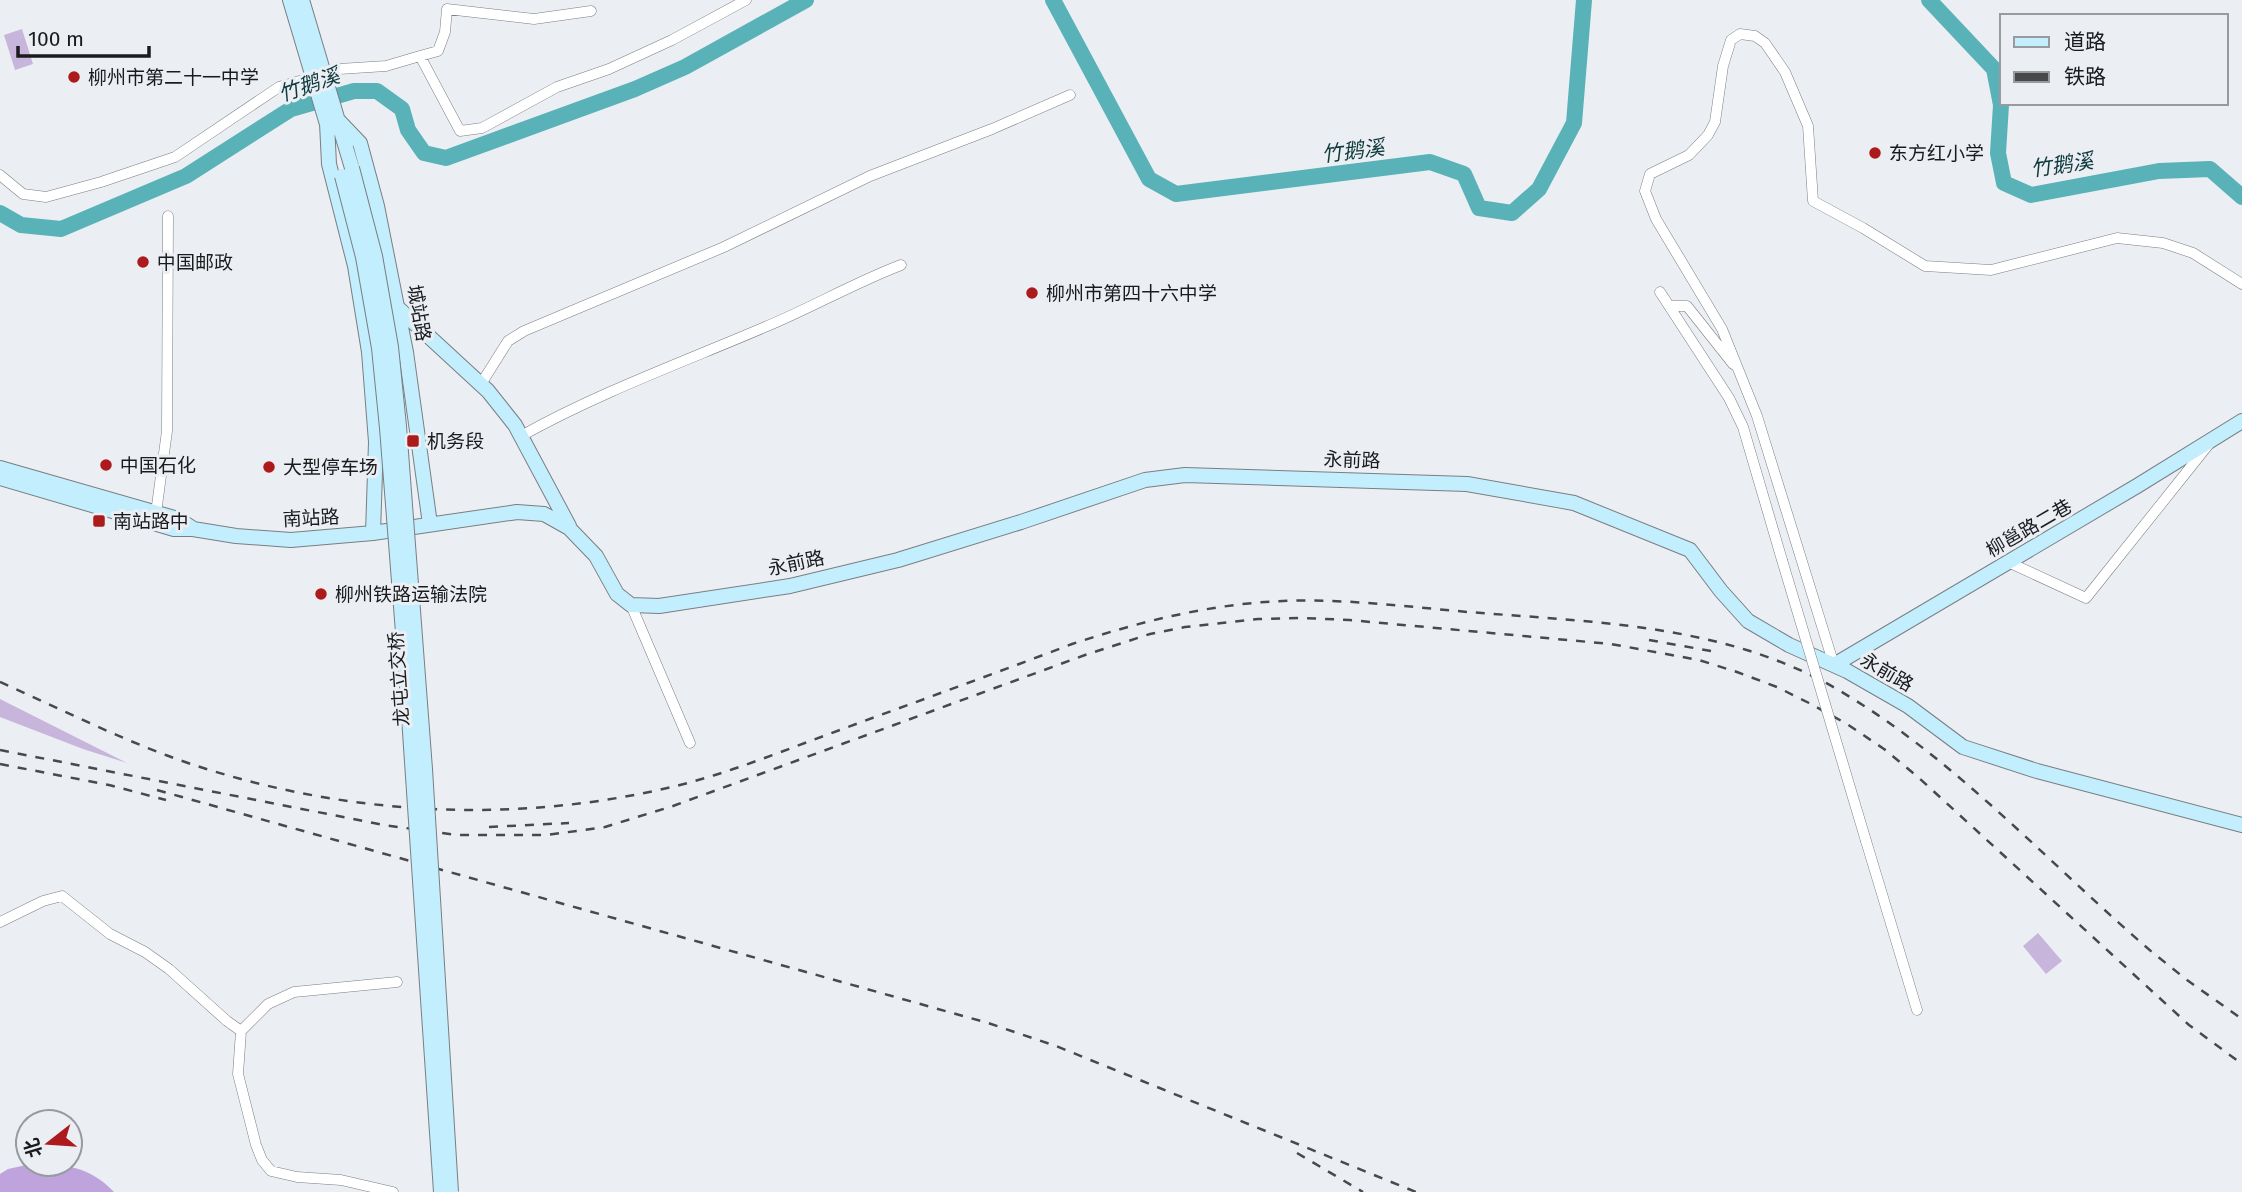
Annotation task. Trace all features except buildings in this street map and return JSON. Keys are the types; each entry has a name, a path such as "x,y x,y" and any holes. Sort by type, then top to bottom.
{"main road":[{"name":"城站路","path":"290,0 320,79"},
{"name":"城站路","path":"302,0 320,79 347,172"},
{"name":"城站路","path":"332,119 360,143 377,206 398,308 422,454 430,524"},
{"name":"城站路","path":"332,119 330,164 355,266 369,352 376,442 373,533"},
{"name":"龙屯立交桥","path":"347,172 379,348 387,428 441,1192"},
{"name":"龙屯立交桥","path":"347,172 375,256 391,347 425,769 451,1192"},
{"path":"398,308 481,384 508,416 569,528 596,556 617,594 631,606"},
{"name":"柳邕路二巷","path":"1834,665 2211,442 2242,421"},
{"name":"南站路","path":"0,468 156,513 193,528"},
{"name":"永前路","path":"631,606 659,606 790,586 898,560 1145,480 1185,475 1453,483 1574,503 1690,550 1721,592 1748,621 1908,706 1964,747 2037,771 2242,825"},
{"name":"南站路","path":"0,478 174,529 193,528 236,536 291,540 373,533 430,524"},
{"path":"430,524 517,512 544,514 569,528"}],"street":[{"path":"420,56 460,131 482,128 557,87 609,69 746,0"},
{"path":"0,175 23,194 46,197 175,157 279,87 320,79 339,69 386,65 438,51 445,32 447,9 534,19 591,11"},
{"path":"1834,665 1740,372 1722,329 1656,219 1645,191 1650,174 1689,155 1708,135 1715,122 1723,66 1731,40 1740,34 1755,36 1765,43 1785,72 1808,126 1813,201 1925,266 1991,270 2117,238 2163,243 2193,253 2242,284"},
{"path":"481,384 508,341 524,331 724,247 870,176 992,129 1070,94"},
{"path":"156,513 167,431 168,216"},
{"path":"521,436 562,413 770,325 901,265"},
{"path":"1660,292 1729,398 1743,427 1917,1010"},
{"path":"1670,306 1687,306 1740,372"},
{"path":"2008,562 2086,598 2211,442"},
{"path":"631,606 690,743"},
{"path":"0,922 62,895 110,934 145,952 169,969 241,1031"},
{"path":"393,1192 341,1180 297,1177 271,1171 262,1160 256,1145 238,1074 241,1031 268,1004 294,992 397,982"}],"shaded area":[{"path":"22,29 33,64 15,70 4,35"},
{"path":"0,699 127,763 0,717"},
{"path":"2038,933 2062,961 2046,974 2023,946"},
{"path":"14,1168 14,1178 84,1178 84,1171 105,1183 114,1192 0,1192 0,1174"}],"waterway":[{"name":"竹鹅溪","path":"0,213 21,225 61,229 186,176 291,109 354,91 377,91 402,109 408,130 424,153 446,158 635,89 685,67 806,0"},
{"name":"竹鹅溪","path":"1053,0 1149,179 1176,194 1430,162 1464,174 1479,208 1512,213 1539,189 1574,123 1584,0"},
{"name":"竹鹅溪","path":"1929,0 1994,69 2000,100"},
{"name":"竹鹅溪","path":"2001,105 1998,153 2004,183 2031,195 2159,171 2210,169 2242,197"}],"railway":[{"path":"0,682 158,752 213,771 270,786 387,806 445,810 504,809 622,797 699,780 1072,644 1120,629 1216,608 1265,602 1341,601 1562,619 1656,630 1703,638 1792,667 1835,688 1879,716 1960,778 2152,952 2242,1019"},
{"path":"0,750 384,825 456,835 547,835 605,827 673,806 1085,655 1150,634 1185,627 1258,619 1302,618 1611,644 1699,660 1737,672 1777,687 1847,724 1918,777 2189,1025 2242,1064"},
{"path":"1649,640 1711,651"},
{"path":"0,764 109,785 166,800"},
{"path":"157,790 988,1023 1056,1046 1416,1192"},
{"path":"489,827 569,823"},
{"path":"1297,1153 1363,1192"}],"place":[{"name":"柳州市第二十一中学","path":"74,77"},
{"name":"东方红小学","path":"1875,153"},
{"name":"中国邮政","path":"143,262"},
{"name":"柳州市第四十六中学","path":"1032,293"},
{"name":"机务段","path":"413,441"},
{"name":"中国石化","path":"106,465"},
{"name":"大型停车场","path":"269,467"},
{"name":"南站路中","path":"99,521"},
{"name":"柳州铁路运输法院","path":"321,594"}]}
